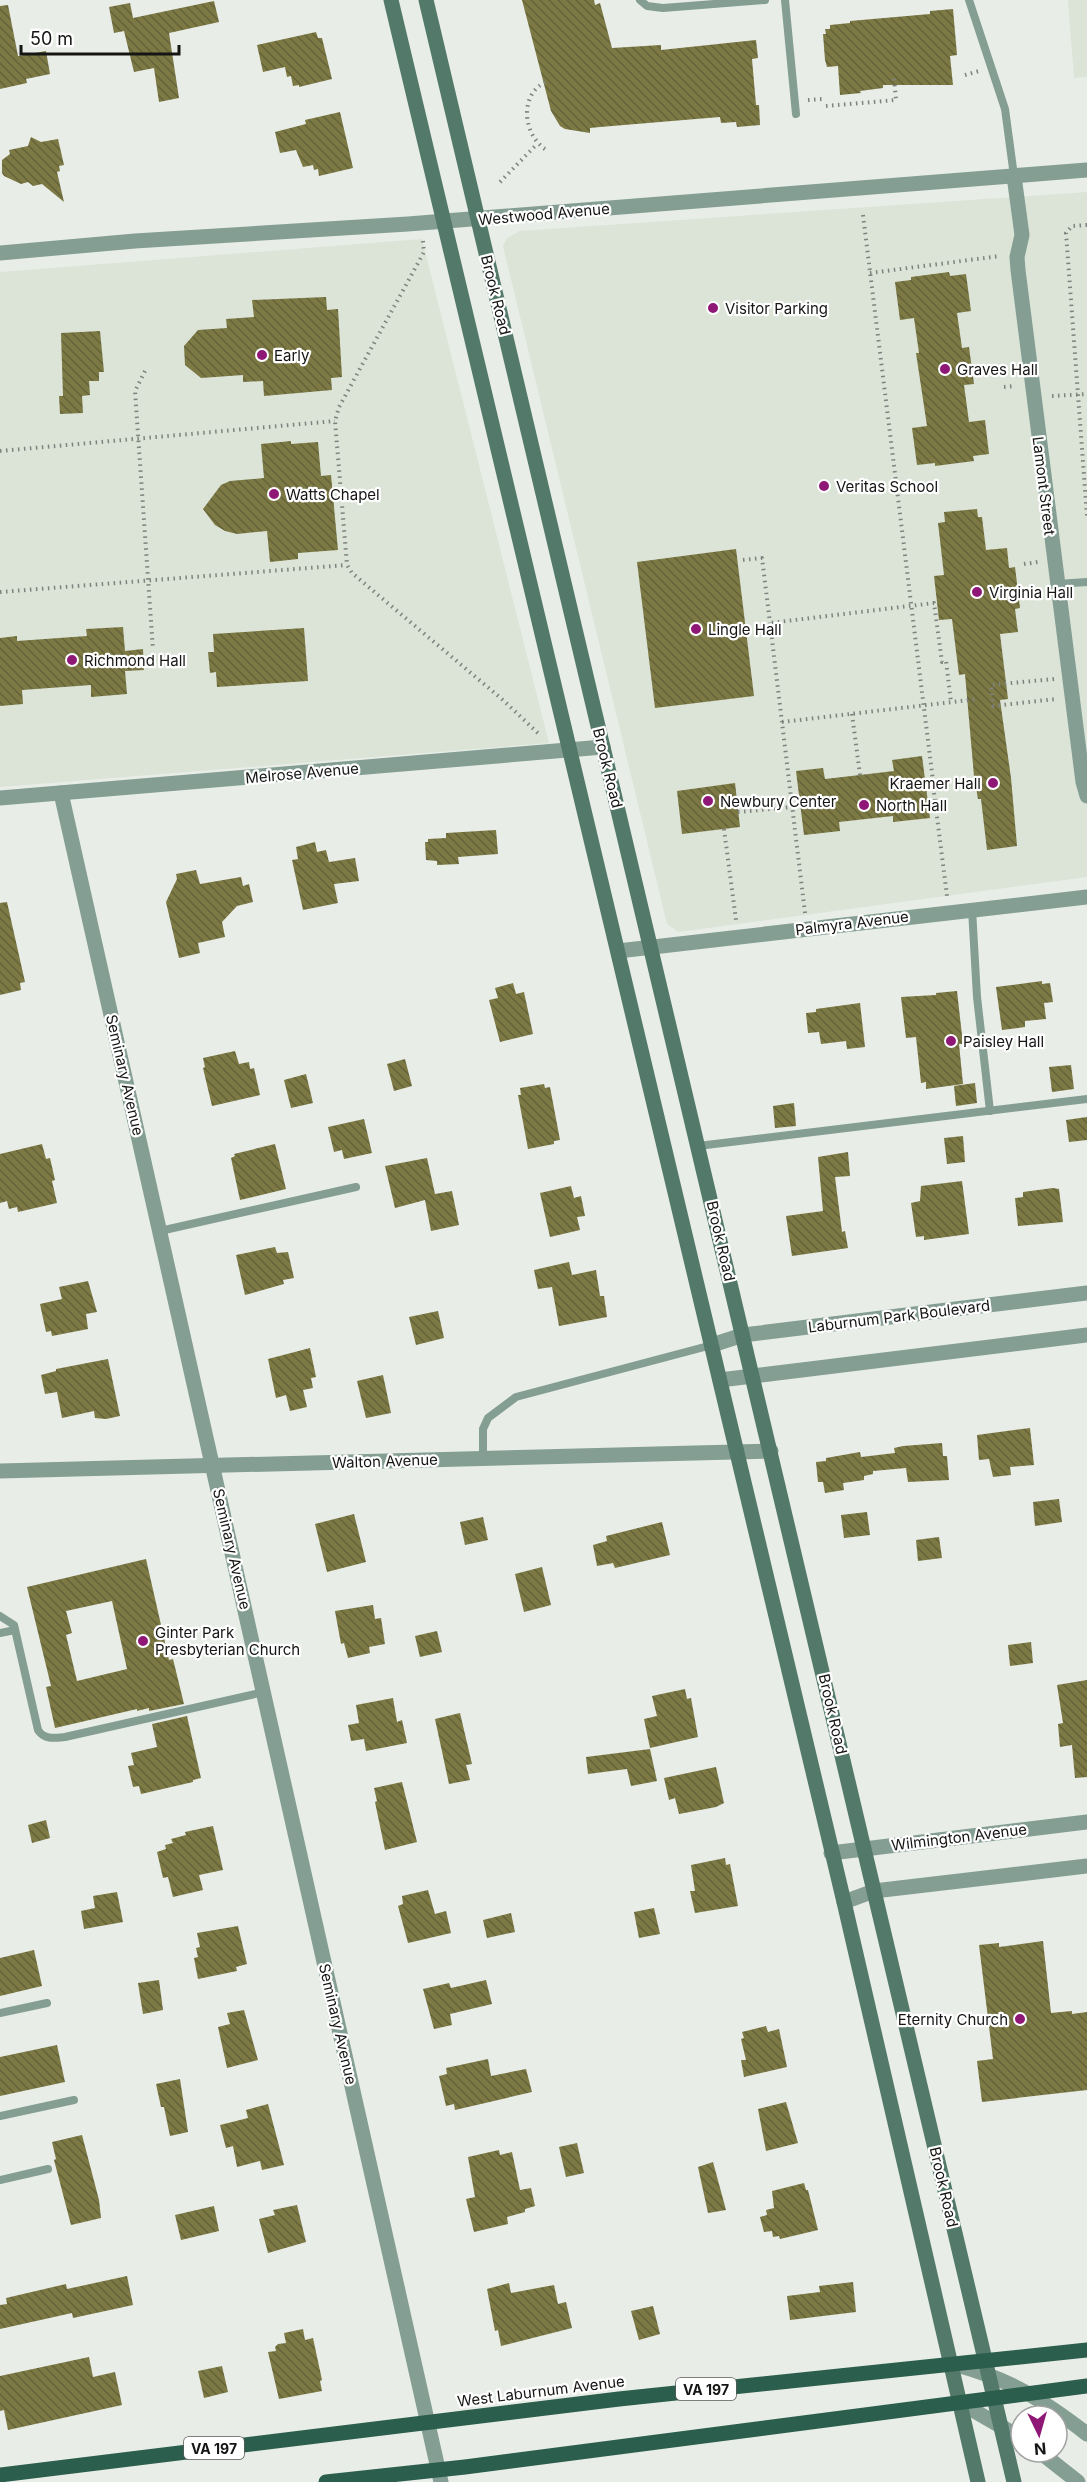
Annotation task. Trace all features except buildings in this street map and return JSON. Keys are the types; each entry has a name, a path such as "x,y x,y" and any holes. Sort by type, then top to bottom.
{"main road":[{"path":"391,0 844,1902 978,2482"},
{"name":"Brook Road","path":"426,0 1014,2482"},
{"name":"West Laburnum Avenue","path":"0,2475 619,2399 950,2364 987,2368 1087,2350"},
{"path":"326,2482 440,2476 994,2397 1087,2386"}],"street":[{"name":"Westwood Avenue","path":"0,253 135,241 478,219 1087,170"},
{"name":"Lamont Street","path":"1014,176 1022,235 1017,257 1018,270 1069,677 1083,782 1087,796"},
{"name":"Melrose Avenue","path":"0,798 603,747"},
{"name":"Seminary Avenue","path":"61,793 440,2476"},
{"name":"Palmyra Avenue","path":"618,951 1087,897"},
{"name":"Laburnum Park Boulevard","path":"712,1345 743,1335 1087,1293"},
{"path":"720,1380 1087,1335"},
{"name":"Walton Avenue","path":"0,1471 771,1451"},
{"name":"Wilmington Avenue","path":"831,1853 1087,1822"},
{"path":"844,1902 874,1891 1087,1866"},
{"path":"987,2368 1030,2393 1087,2434"},
{"path":"959,2402 1009,2430"},
{"path":"1055,2464 1078,2482"}],"lane":[{"path":"640,0 647,6 663,8 765,0"},
{"path":"786,0 796,114"},
{"path":"969,0 1005,109 1014,176"},
{"path":"1057,584 1087,582"},
{"path":"972,909 977,997 990,1111"},
{"path":"698,1146 1087,1099"},
{"path":"160,1231 356,1187"},
{"path":"483,1458 483,1429 488,1418 516,1397 712,1345"},
{"path":"0,1616 14,1625 39,1730 41,1735 51,1738 65,1737 264,1692"},
{"path":"0,1633 15,1630"},
{"path":"0,2013 47,2003"},
{"path":"0,2116 74,2100"},
{"path":"0,2180 48,2169"}],"path":[{"path":"965,75 982,70"},
{"path":"826,106 896,100 894,78"},
{"path":"544,149 537,144 529,127 527,107 535,88 548,81"},
{"path":"805,100 823,99"},
{"path":"500,182 537,144"},
{"path":"863,215 933,781"},
{"path":"1087,225 1072,226 1066,233 1087,516"},
{"path":"423,241 424,252 339,407 335,422 347,565 352,573 503,700 543,738 546,737"},
{"path":"870,273 986,257"},
{"path":"145,371 135,391 153,650"},
{"path":"1004,387 1019,385"},
{"path":"1058,395 1087,394"},
{"path":"0,451 335,422"},
{"path":"743,560 762,558 807,929"},
{"path":"1024,564 1041,562"},
{"path":"0,592 347,565"},
{"path":"770,623 934,603 942,662 946,661 951,702"},
{"path":"1069,677 991,685 991,698 993,705 1072,698"},
{"path":"782,722 978,699"},
{"path":"852,714 860,775"},
{"path":"934,793 949,912"},
{"path":"738,812 792,807"},
{"path":"724,829 739,937"}],"shaded area":[{"path":"1068,0 1087,0 1087,77 1074,78"},
{"name":"Veritas School","path":"1087,192 1087,877 678,932 667,924 503,246 507,238 520,231"},
{"path":"422,239 549,743 0,787 0,272"}],"place":[{"name":"Visitor Parking","path":"713,308"},
{"name":"Early","path":"262,355"},
{"name":"Graves Hall","path":"945,369"},
{"name":"Veritas School","path":"824,486"},
{"name":"Watts Chapel","path":"274,494"},
{"name":"Virginia Hall","path":"977,592"},
{"name":"Lingle Hall","path":"696,629"},
{"name":"Richmond Hall","path":"72,660"},
{"name":"Kraemer Hall","path":"993,783"},
{"name":"Newbury Center","path":"708,801"},
{"name":"North Hall","path":"864,805"},
{"name":"Paisley Hall","path":"951,1041"},
{"name":"Ginter Park Presbyterian Church","path":"143,1641"},
{"name":"Eternity Church","path":"1020,2019"}]}
